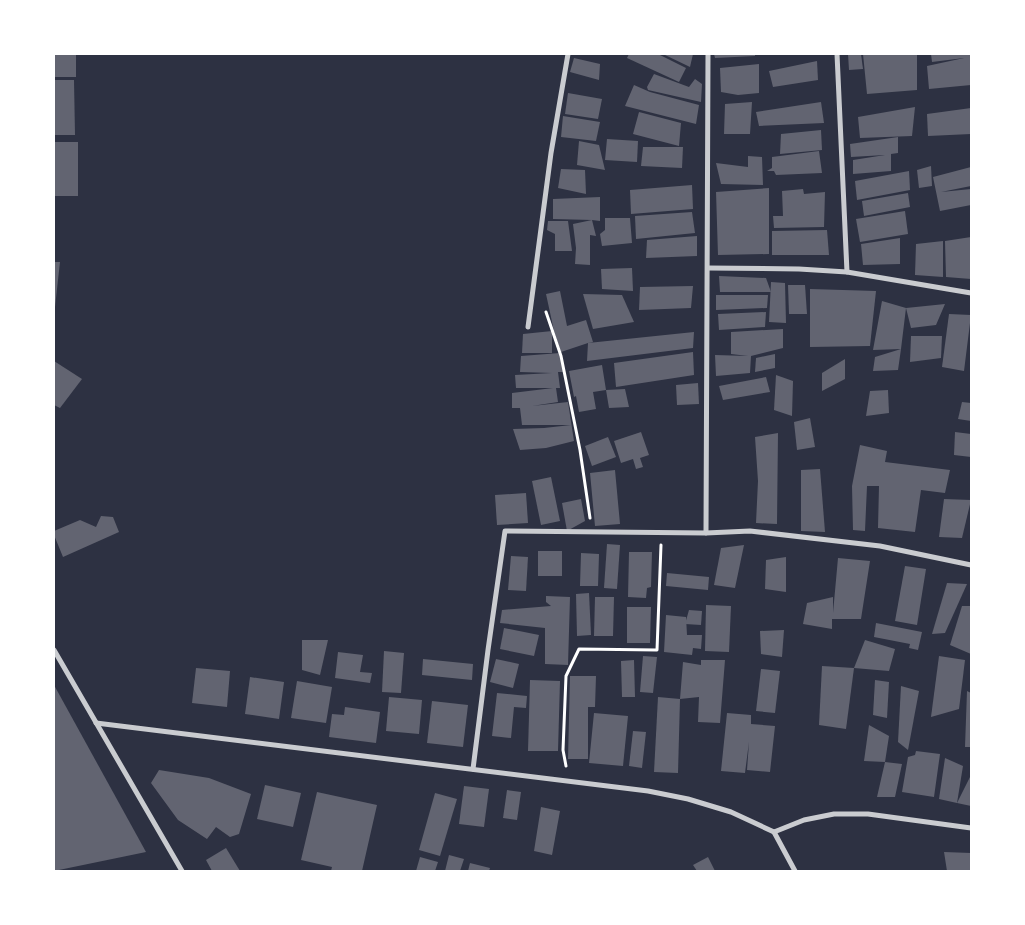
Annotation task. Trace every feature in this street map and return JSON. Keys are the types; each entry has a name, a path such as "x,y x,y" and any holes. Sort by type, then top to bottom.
{"street":[{"path":"528,327 551,153 568,54"},
{"path":"706,534 708,54"},
{"path":"837,54 847,272"},
{"path":"708,268 799,269 847,272 971,293"},
{"path":"473,769 506,531 706,534 750,531 880,546 971,565"},
{"path":"54,650 182,871"},
{"path":"96,723 648,791 688,799 730,812 774,832 796,871"},
{"path":"774,832 804,820 834,814 868,814 971,828"}],"path":[{"path":"544,305 561,356 580,450 592,531"},
{"path":"576,782 566,766 563,750 566,676 579,649 657,650 661,532"}],"building":[{"path":"54,54 76,54 76,77 54,77"},
{"path":"629,54 658,54 686,68 679,82 627,58"},
{"path":"663,54 693,54 690,67"},
{"path":"714,54 755,54 755,56 715,58"},
{"path":"848,54 861,54 863,69 849,70"},
{"path":"863,54 917,54 917,90 867,94"},
{"path":"931,54 971,54 971,85 929,89 927,66 964,58 932,62"},
{"path":"574,58 600,64 599,80 570,72"},
{"path":"817,61 818,80 773,87 769,71"},
{"path":"759,64 759,93 738,95 721,92 720,68"},
{"path":"654,74 689,87 695,79 702,84 701,102 648,90 647,87"},
{"path":"54,80 74,80 75,135 54,135"},
{"path":"634,85 650,92 699,105 696,124 625,106"},
{"path":"568,93 602,99 598,119 565,114"},
{"path":"752,102 750,134 724,134 725,104"},
{"path":"821,102 824,123 759,126 756,112"},
{"path":"915,107 912,136 860,138 858,117"},
{"path":"971,108 971,134 928,136 927,114"},
{"path":"639,112 681,123 679,146 633,134"},
{"path":"563,116 600,122 596,141 561,137"},
{"path":"821,130 822,150 780,154 781,134"},
{"path":"898,137 898,153 891,154 891,171 853,174 853,160 885,155 851,157 850,144"},
{"path":"607,139 638,141 637,162 605,160"},
{"path":"579,141 599,145 605,170 577,165"},
{"path":"54,142 78,142 78,196 54,196"},
{"path":"643,147 683,147 682,168 641,166"},
{"path":"819,151 822,173 776,175 774,171 767,171 772,168 772,157"},
{"path":"748,156 762,157 763,185 721,184 716,163 748,167"},
{"path":"931,166 932,186 919,188 917,170"},
{"path":"971,167 971,186 941,192 971,189 971,205 940,211 933,177"},
{"path":"561,169 585,170 586,194 558,188"},
{"path":"909,171 910,190 857,200 855,181"},
{"path":"692,185 693,209 631,214 630,190"},
{"path":"769,188 769,254 718,255 716,192"},
{"path":"803,189 804,194 825,192 824,227 774,228 773,216 783,216 782,191"},
{"path":"908,193 910,207 864,216 862,201"},
{"path":"600,197 600,221 553,219 553,199"},
{"path":"905,211 908,234 860,242 856,219"},
{"path":"692,212 695,233 636,239 635,216"},
{"path":"605,218 630,218 632,243 602,246 600,234 605,230"},
{"path":"592,220 596,236 590,235 590,265 575,264 576,248 573,224"},
{"path":"548,221 568,221 572,251 555,251 555,234 547,230"},
{"path":"827,230 829,255 772,255 772,231"},
{"path":"697,236 697,256 646,258 647,240"},
{"path":"971,237 971,279 946,277 945,241"},
{"path":"900,238 900,264 863,265 861,244"},
{"path":"943,241 943,277 915,275 916,244"},
{"path":"54,262 60,262 55,307 54,307"},
{"path":"632,268 633,291 602,289 601,269"},
{"path":"719,276 766,278 771,292 720,292"},
{"path":"771,282 785,283 786,323 769,322"},
{"path":"788,285 805,285 807,314 789,314"},
{"path":"693,286 691,308 639,310 640,287"},
{"path":"810,289 876,291 870,346 810,347"},
{"path":"560,291 567,326 586,320 593,342 561,352 554,331 546,294"},
{"path":"583,294 622,295 634,322 593,329"},
{"path":"716,295 768,295 767,308 716,310"},
{"path":"882,301 906,308 901,349 873,350"},
{"path":"945,304 936,325 911,328 906,308"},
{"path":"766,312 765,327 719,330 718,314"},
{"path":"949,314 971,315 964,371 942,367"},
{"path":"783,329 783,348 751,356 750,373 716,376 715,355 748,356 731,354 731,332"},
{"path":"552,331 552,353 522,353 523,334"},
{"path":"694,332 693,348 587,361 588,343"},
{"path":"911,336 942,336 941,358 910,362"},
{"path":"901,349 898,370 873,371 875,357"},
{"path":"693,352 694,375 616,387 614,363"},
{"path":"560,353 564,372 558,372 560,388 556,388 558,402 532,406 568,402 574,441 546,448 520,450 513,429 571,425 522,425 520,408 512,408 512,393 553,388 516,388 515,375 552,373 520,372 521,356"},
{"path":"775,354 775,368 755,372 756,358"},
{"path":"845,359 845,379 822,391 822,373"},
{"path":"54,361 82,379 60,408 54,405"},
{"path":"602,365 606,390 593,392 596,409 579,412 569,371"},
{"path":"776,375 793,381 792,416 774,410"},
{"path":"766,377 770,392 723,400 719,386"},
{"path":"698,383 699,404 677,405 676,385"},
{"path":"625,389 629,407 609,408 606,390"},
{"path":"888,390 889,413 866,416 870,391"},
{"path":"962,402 971,403 971,421 958,419"},
{"path":"810,418 815,447 797,450 794,422"},
{"path":"641,432 649,455 640,458 643,467 636,469 633,459 621,463 614,441"},
{"path":"955,432 971,434 971,457 954,455"},
{"path":"778,433 777,524 756,523 758,481 755,437"},
{"path":"608,437 616,457 592,466 585,446"},
{"path":"860,445 887,451 885,462 950,470 945,493 921,490 915,532 878,528 879,486 867,486 865,531 853,530 852,486"},
{"path":"820,469 825,532 801,531 801,470"},
{"path":"615,470 620,524 595,526 590,473"},
{"path":"551,477 560,521 541,525 532,481"},
{"path":"526,493 528,523 497,525 495,495"},
{"path":"581,499 585,521 567,531 562,503"},
{"path":"944,499 971,500 962,538 939,537"},
{"path":"101,516 113,517 119,532 63,557 54,531 80,520 96,527"},
{"path":"607,544 620,545 617,589 604,588"},
{"path":"744,545 735,588 714,585 721,548"},
{"path":"538,551 562,551 562,576 538,576"},
{"path":"629,552 652,552 651,587 647,588 646,598 628,597"},
{"path":"581,553 599,554 598,586 580,586"},
{"path":"511,556 528,557 526,591 508,590"},
{"path":"786,557 786,592 765,589 766,560"},
{"path":"838,558 870,561 861,619 832,619 832,629 803,624 807,603 833,597 833,613"},
{"path":"905,566 926,569 917,625 895,621"},
{"path":"667,573 709,577 708,590 666,586"},
{"path":"947,583 967,584 945,633 932,634"},
{"path":"589,593 591,635 577,636 576,594"},
{"path":"546,596 570,597 568,665 545,664 545,628 500,623 502,610 551,606 546,602"},
{"path":"595,597 614,597 613,636 594,636"},
{"path":"706,605 731,606 729,652 705,651"},
{"path":"962,606 971,606 971,654 950,645"},
{"path":"627,607 651,607 650,643 627,643"},
{"path":"689,610 702,611 701,625 685,624"},
{"path":"666,615 686,617 687,635 702,635 701,649 693,648 692,655 664,652"},
{"path":"876,623 922,632 918,650 909,648 910,644 874,637"},
{"path":"504,628 539,635 534,656 500,649"},
{"path":"784,630 782,657 761,654 760,631"},
{"path":"302,640 328,640 320,675 302,670"},
{"path":"865,640 895,649 889,671 854,668"},
{"path":"384,651 404,653 401,693 382,692"},
{"path":"338,652 363,655 360,672 372,673 370,683 335,678"},
{"path":"643,656 657,657 653,693 640,692"},
{"path":"939,656 965,660 959,709 931,717"},
{"path":"423,659 473,664 472,680 422,675"},
{"path":"496,659 519,664 513,688 490,682"},
{"path":"634,660 635,697 622,697 621,661"},
{"path":"701,660 725,660 720,723 698,722 699,697 680,699 683,662 701,665"},
{"path":"822,666 854,668 846,729 819,725"},
{"path":"196,668 230,671 227,707 192,703"},
{"path":"761,669 780,671 775,713 756,711"},
{"path":"570,676 596,676 595,707 588,707 588,759 568,759"},
{"path":"250,677 284,682 279,719 245,714"},
{"path":"530,680 560,681 558,751 528,751"},
{"path":"875,680 889,682 887,718 873,715"},
{"path":"297,681 332,687 326,723 291,718"},
{"path":"54,685 146,852 54,871"},
{"path":"901,686 919,691 908,750 898,742"},
{"path":"967,691 971,693 971,747 965,747"},
{"path":"497,693 527,696 526,708 514,707 511,738 492,736"},
{"path":"389,697 422,700 419,734 386,731"},
{"path":"658,697 680,699 678,773 654,772"},
{"path":"432,701 468,705 463,747 427,743"},
{"path":"345,707 380,712 376,743 329,737 332,714 344,715"},
{"path":"594,713 628,716 623,766 589,763"},
{"path":"727,713 751,715 751,724 775,726 770,772 747,770 749,742 745,773 721,771"},
{"path":"869,725 889,736 885,762 864,761"},
{"path":"633,731 646,732 642,768 629,766"},
{"path":"916,751 940,754 934,797 902,792 908,757 915,755"},
{"path":"945,758 963,766 957,803 939,799"},
{"path":"885,762 902,764 895,797 877,797"},
{"path":"159,770 209,778 251,794 239,834 230,837 216,827 207,839 178,820 151,783"},
{"path":"970,777 971,806 957,803"},
{"path":"265,785 301,793 293,827 257,819"},
{"path":"464,786 489,789 484,827 459,824"},
{"path":"507,790 521,792 517,820 503,818"},
{"path":"317,792 377,805 362,871 331,871 332,867 301,860"},
{"path":"435,793 457,799 440,856 419,850"},
{"path":"541,807 560,811 552,855 534,851"},
{"path":"226,848 240,871 212,871 206,860"},
{"path":"944,852 971,853 971,871 947,871"},
{"path":"449,855 464,859 460,871 445,871"},
{"path":"420,857 438,862 435,871 416,871"},
{"path":"708,857 715,871 697,871 693,865"},
{"path":"470,863 490,868 489,871 468,871"}]}
